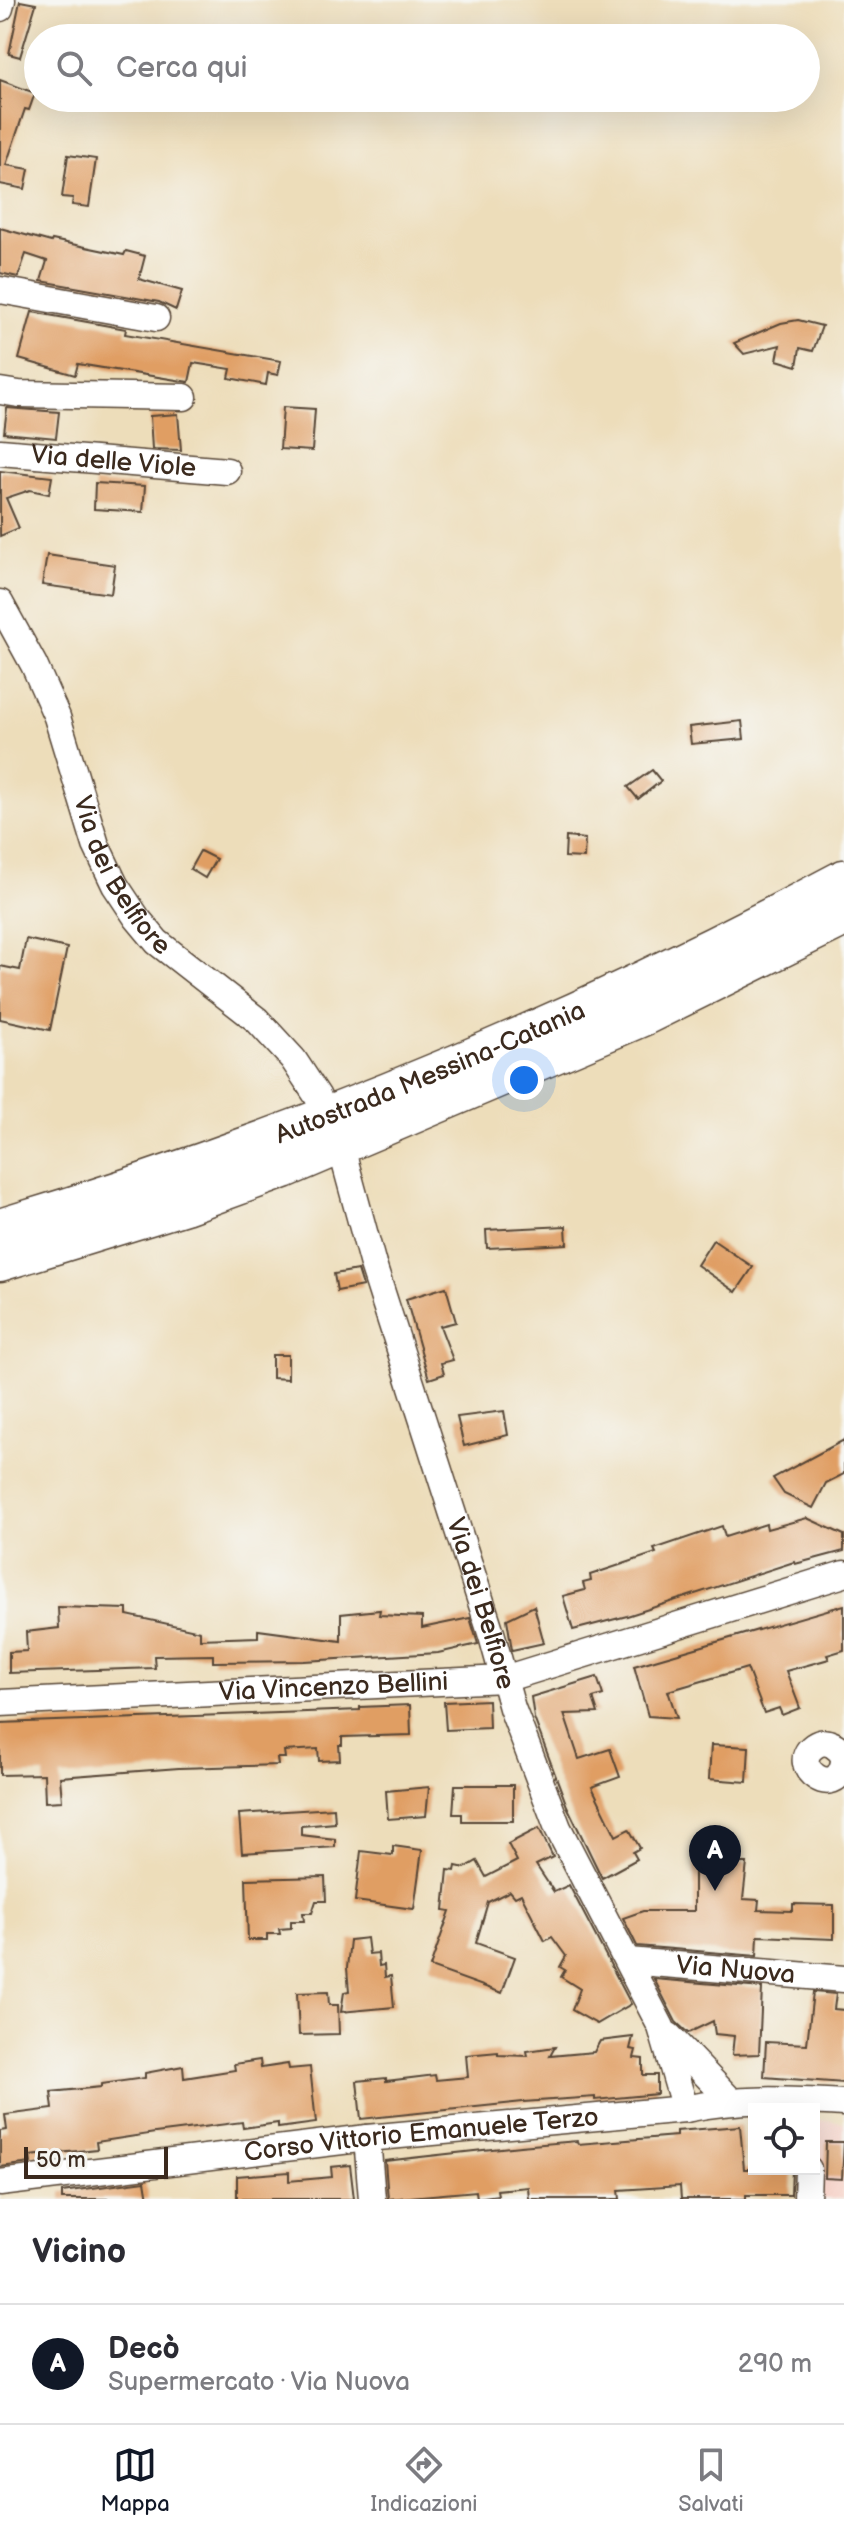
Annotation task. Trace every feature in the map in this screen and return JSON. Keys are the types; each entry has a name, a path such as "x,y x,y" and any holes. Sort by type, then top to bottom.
{"highway":[{"name":"Autostrada Messina-Catania","path":"0,1229 174,1174 381,1094 627,987 753,928 844,880"},
{"name":"Autostrada Messina-Catania","path":"0,1261 185,1204 284,1168 642,1016 844,916"}],"street":[{"path":"0,8 2,0"},
{"path":"0,290 156,318"},
{"path":"0,391 184,397"},
{"name":"Via delle Viole","path":"0,452 227,471"},
{"name":"Via dei Belfiore","path":"0,603 34,665 57,717 96,845 115,885 157,942 257,1020 293,1059 318,1097"},
{"name":"Via dei Belfiore","path":"345,1162 373,1265 512,1708 558,1828 661,2027"},
{"name":"Via Vincenzo Bellini","path":"0,1703 504,1679 844,1574"},
{"name":"Via Nuova","path":"628,1961 844,1979"},
{"path":"661,2027 731,2101"},
{"path":"661,2027 685,2109"},
{"name":"Corso Vittorio Emanuele Terzo","path":"0,2183 367,2138 685,2109 731,2101 763,2099 794,2103"},
{"name":"Corso Vittorio Emanuele Terzo","path":"820,2104 844,2103"},
{"path":"367,2138 372,2199"},
{"path":"807,2199 808,2175"}],"shaded area":[{"path":"820,2120 844,2122 844,2199 817,2199"}],"building":[{"path":"20,1 36,4 30,24 24,24 20,57 9,54"},
{"path":"0,80 24,89 24,112 6,165 29,169 25,189 0,184"},
{"path":"68,155 96,159 89,207 72,205 73,198 62,197"},
{"path":"0,228 51,242 145,256 139,279 182,291 176,310 159,302 41,281 47,261 26,254 18,277 0,273"},
{"path":"32,312 126,329 125,334 281,361 278,375 268,373 266,385 229,378 231,369 193,363 189,382 78,364 75,375 19,359"},
{"path":"798,320 822,326 813,351 800,348 797,366 777,360 780,345 744,354 734,343 781,323"},
{"path":"283,407 315,409 312,451 280,449"},
{"path":"7,408 59,412 56,438 4,433"},
{"path":"178,414 181,450 152,449 150,416"},
{"path":"0,471 52,477 49,494 30,490 6,498 19,528 0,536"},
{"path":"95,483 145,486 143,512 94,509"},
{"path":"47,555 115,565 111,594 42,585"},
{"path":"742,721 744,739 691,744 689,727"},
{"path":"652,770 661,781 638,799 628,787"},
{"path":"566,837 585,839 584,858 565,857"},
{"path":"200,851 216,859 205,878 190,869"},
{"path":"26,939 67,948 50,1030 0,1019 0,966 20,970"},
{"path":"566,1226 567,1244 487,1248 486,1230"},
{"path":"713,1240 753,1267 736,1292 697,1265"},
{"path":"358,1270 363,1286 337,1291 334,1274"},
{"path":"446,1287 456,1322 440,1326 453,1360 441,1363 444,1374 429,1379 406,1299"},
{"path":"272,1355 288,1355 288,1379 272,1378"},
{"path":"504,1411 508,1435 464,1446 457,1417"},
{"path":"844,1440 844,1474 826,1483 813,1508 784,1494 773,1478"},
{"path":"807,1518 844,1535 844,1551 794,1562 627,1616 573,1630 563,1596 585,1590 583,1583 591,1581 590,1575 722,1526 725,1537 766,1524 767,1529"},
{"path":"844,1605 844,1650 827,1655 829,1659 786,1671 800,1708 782,1715 779,1708 764,1713 747,1668 668,1691 677,1718 648,1716 634,1666"},
{"path":"534,1606 544,1643 512,1650 507,1619"},
{"path":"58,1607 127,1609 127,1615 200,1631 200,1639 258,1637 258,1630 341,1641 341,1614 380,1610 379,1615 422,1617 422,1628 470,1618 478,1644 438,1653 304,1661 213,1662 213,1655 154,1656 155,1668 9,1673 9,1652 27,1651 26,1632 59,1628"},
{"path":"597,1677 603,1695 593,1698 598,1713 564,1714 579,1759 610,1749 620,1777 592,1787 616,1836 629,1829 640,1848 633,1852 637,1859 602,1878 567,1806 534,1718 531,1697"},
{"path":"488,1700 489,1728 446,1730 444,1702"},
{"path":"410,1705 411,1735 342,1737 340,1760 319,1761 318,1749 284,1751 285,1758 277,1758 278,1765 179,1768 60,1777 62,1801 45,1802 44,1774 0,1775 0,1723 360,1710 360,1707"},
{"path":"711,1745 749,1747 747,1782 709,1779"},
{"path":"455,1785 513,1785 513,1821 462,1821 462,1814 453,1814"},
{"path":"429,1787 426,1816 388,1819 386,1791"},
{"path":"334,1808 335,1823 301,1826 301,1835 335,1839 335,1847 242,1853 239,1814"},
{"path":"539,1828 553,1857 536,1865 554,1892 569,1885 631,2004 597,2024 572,2010 580,1989 561,1977 565,1970 560,1967 566,1956 552,1937 545,1941 521,1894 515,1897 510,1891 488,1902 476,1943 515,1957 502,1993 430,1967 450,1911 444,1910 448,1870 455,1871 456,1866 465,1868 477,1861 486,1877 517,1861 508,1844"},
{"path":"393,1846 422,1850 414,1909 355,1901 361,1851 393,1855"},
{"path":"694,1863 747,1863 743,1899 759,1900 758,1910 793,1911 793,1904 834,1905 834,1939 758,1936 757,1956 637,1946 623,1918 643,1911 694,1911"},
{"path":"325,1877 326,1901 316,1901 312,1913 303,1913 304,1921 291,1921 291,1928 279,1929 280,1934 267,1934 267,1940 248,1940 246,1879"},
{"path":"367,1938 369,1954 378,1953 379,1966 384,1965 385,1977 391,1976 394,2007 341,2012 344,1992 349,1991 347,1968 350,1940"},
{"path":"654,1979 762,1988 759,2054 732,2055 734,2036 715,2034 713,2021 688,2033 676,2022"},
{"path":"328,1992 329,2005 338,2005 339,2034 299,2035 297,1993"},
{"path":"813,1992 836,1994 834,2009 844,2010 844,2083 764,2077 766,2042 807,2044"},
{"path":"633,2037 630,2049 636,2050 634,2058 643,2059 643,2075 657,2075 657,2094 523,2102 361,2119 357,2081 435,2075 436,2080 468,2077 466,2055 498,2052 498,2055 528,2056 527,2051 555,2047 550,2056 594,2052 600,2041"},
{"path":"260,2060 261,2068 288,2064 289,2069 310,2067 316,2123 278,2128 278,2123 243,2128 242,2122 155,2133 96,2142 97,2149 30,2156 31,2163 0,2167 0,2131 7,2130 5,2115 53,2109 51,2092 101,2087 101,2084 145,2078 145,2073 183,2066 184,2078 235,2070 234,2064"},
{"path":"740,2126 744,2169 748,2169 748,2175 792,2175 791,2195 681,2199 680,2186 619,2190 620,2199 529,2199 528,2187 497,2190 498,2195 477,2198 476,2191 388,2199 385,2161 577,2141 578,2144 676,2136 676,2131"},
{"path":"826,2142 844,2142 842,2179 825,2178"},
{"path":"350,2165 354,2199 237,2199 237,2176 289,2172 289,2181 332,2177 331,2167"},
{"path":"145,2181 148,2199 62,2199 62,2192"}],"place":[{"name":"Decò","path":"715,1891"}]}
